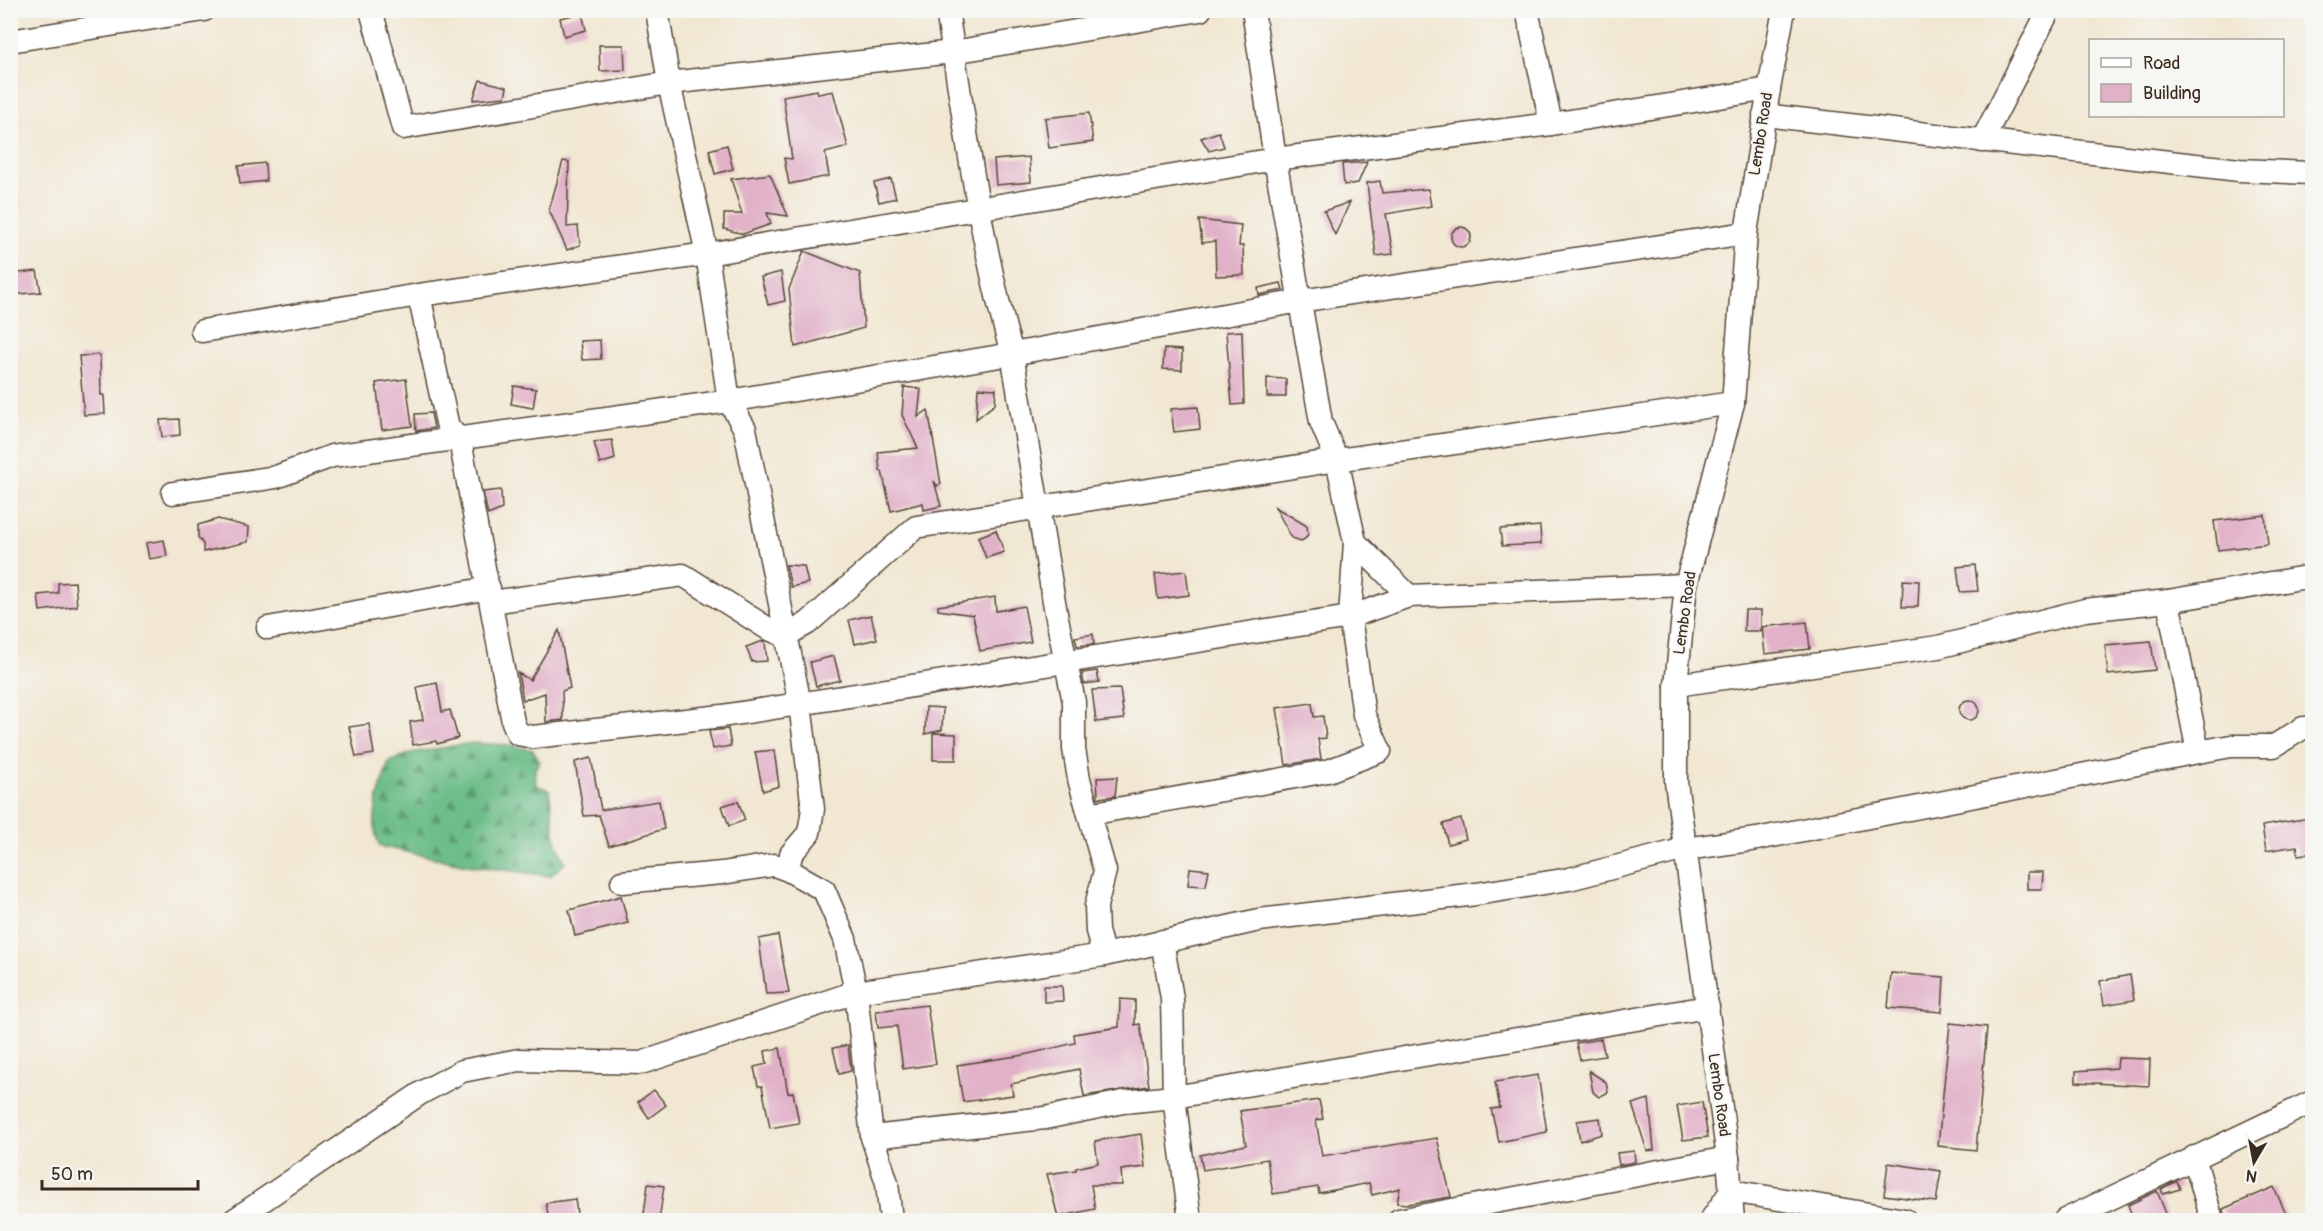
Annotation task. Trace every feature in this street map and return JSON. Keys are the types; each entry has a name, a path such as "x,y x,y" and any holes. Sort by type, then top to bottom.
{"street":[{"path":"10,41 204,10"},
{"path":"371,10 403,128 669,83 953,52 1200,10"},
{"path":"657,10 669,83 707,254 729,401 745,429 800,704 813,809 809,833 791,854 788,870"},
{"path":"947,10 979,208 1012,354 1074,702 1074,749 1079,779 1105,871 1095,906 1097,932 1104,955"},
{"path":"1089,814 1328,771 1380,751 1364,715 1350,617 1355,542 1337,460 1321,422 1275,159 1253,10"},
{"path":"1527,10 1551,124"},
{"name":"Lembo Road","path":"1733,1221 1728,1158 1676,782 1676,685 1686,585 1733,403 1746,233 1768,89 1784,10"},
{"path":"1982,141 2049,10"},
{"path":"202,331 419,295 707,254 1275,159 1551,124 1768,89"},
{"path":"1764,115 2239,170 2313,173"},
{"path":"172,493 276,477 332,456 729,401 1012,354 1300,301 1746,233"},
{"path":"419,295 448,427 460,440 491,595 513,722 518,734 533,737 722,716 800,704 1350,617 1408,596 1686,585"},
{"path":"785,636 808,623 916,527 1337,460 1733,403"},
{"path":"1355,542 1408,596"},
{"path":"268,628 491,595 683,575 766,628 785,636"},
{"path":"1676,685 1938,647 2085,610 2168,601 2313,576"},
{"path":"2168,601 2198,752"},
{"path":"234,1221 421,1093 462,1071 519,1060 641,1063 856,992 1104,955 1259,920 1476,894 1569,879 1684,849 1757,839 2198,752 2231,746 2274,746 2303,728 2313,728"},
{"path":"622,882 732,872 774,865 824,890 845,939 856,992 872,1137 887,1183 891,1221"},
{"path":"1162,941 1172,998 1174,1097 1190,1221"},
{"path":"872,1137 1045,1118 1123,1102 1174,1097 1708,1007"},
{"path":"2065,1221 2194,1157 2313,1102"},
{"path":"2194,1157 2212,1221"},
{"path":"1399,1221 1728,1158"},
{"path":"1711,1221 1731,1191 1905,1221"}],"green space":[{"path":"472,743 509,745 533,750 540,762 535,768 536,785 549,790 556,841 565,863 550,876 467,865 380,846 376,837 375,815 389,762 411,753"}],"building":[{"path":"582,13 586,30 564,36 560,18"},
{"path":"599,45 624,45 625,70 600,71"},
{"path":"480,80 507,87 505,97 473,100"},
{"path":"817,90 818,94 833,91 848,147 825,153 829,176 789,184 784,158 792,159 783,96"},
{"path":"1089,113 1093,142 1049,148 1045,118"},
{"path":"1219,132 1224,147 1209,151 1201,138"},
{"path":"727,145 733,169 715,174 709,150"},
{"path":"1029,157 1031,182 996,185 994,160"},
{"path":"563,161 569,162 567,227 578,226 580,245 567,250 549,210"},
{"path":"1367,162 1358,183 1344,185 1342,164"},
{"path":"265,163 266,181 240,184 238,166"},
{"path":"770,174 788,216 767,213 771,224 743,234 724,229 724,214 742,214 731,179"},
{"path":"891,179 896,198 879,202 874,183"},
{"path":"1380,181 1382,193 1428,189 1431,206 1386,214 1393,254 1376,256 1367,183"},
{"path":"1350,202 1335,235 1324,211"},
{"path":"1199,220 1241,225 1239,246 1243,246 1244,275 1216,276 1215,241 1202,243"},
{"path":"1461,227 1468,230 1471,237 1468,244 1461,247 1454,244 1451,237 1454,230"},
{"path":"804,251 860,273 864,328 795,347 789,289"},
{"path":"37,271 41,292 10,295 10,274"},
{"path":"781,272 785,301 768,305 761,277"},
{"path":"1281,283 1283,290 1259,295 1258,288"},
{"path":"1242,331 1244,404 1232,405 1226,332"},
{"path":"600,340 601,359 582,360 580,341"},
{"path":"1164,349 1182,350 1182,370 1163,369"},
{"path":"100,355 101,395 104,395 105,414 84,415 79,356"},
{"path":"1267,378 1286,379 1286,397 1267,397"},
{"path":"406,379 412,426 382,430 376,383"},
{"path":"514,386 536,389 533,408 511,404"},
{"path":"904,387 921,389 918,417 928,410 941,484 937,486 934,481 941,506 924,510 923,503 891,511 882,471 880,471 878,452 918,448 902,415"},
{"path":"978,388 996,389 995,404 976,419"},
{"path":"1198,407 1200,429 1174,432 1171,409"},
{"path":"431,413 434,428 416,431 415,414"},
{"path":"179,419 180,435 162,437 160,420"},
{"path":"612,440 615,459 600,464 594,442"},
{"path":"501,490 502,509 488,515 483,492"},
{"path":"1275,507 1307,526 1308,534 1305,539 1301,541 1292,538"},
{"path":"2265,515 2268,544 2218,550 2214,521"},
{"path":"218,519 249,527 248,542 203,552 203,544 198,537 198,525"},
{"path":"1540,526 1541,544 1502,546 1500,529"},
{"path":"996,530 1004,552 986,558 978,537"},
{"path":"164,540 167,556 149,559 146,543"},
{"path":"786,565 804,566 808,583 791,587"},
{"path":"1975,565 1978,591 1960,592 1957,567"},
{"path":"1186,571 1189,595 1158,599 1155,574"},
{"path":"1903,580 1919,581 1918,607 1902,607"},
{"path":"75,582 77,606 40,611 38,595 58,593 58,583"},
{"path":"995,597 996,611 1024,606 1031,642 980,651 973,615 938,610 938,606"},
{"path":"1745,610 1761,610 1761,631 1744,631"},
{"path":"871,615 877,639 855,644 849,620"},
{"path":"1807,622 1810,649 1765,654 1762,627"},
{"path":"559,630 570,688 562,691 563,720 546,722 545,693 523,700 518,673 530,680"},
{"path":"1093,634 1094,644 1077,646 1075,637"},
{"path":"763,641 767,661 752,662 746,647"},
{"path":"2151,641 2155,670 2108,675 2105,645"},
{"path":"834,656 840,680 816,686 810,662"},
{"path":"1097,671 1099,682 1084,684 1082,673"},
{"path":"437,683 442,712 450,710 458,738 437,744 436,741 413,745 410,722 423,720 417,687"},
{"path":"1120,689 1124,719 1096,722 1092,690"},
{"path":"1965,700 1973,700 1979,706 1979,714 1973,720 1965,720 1959,714 1959,706"},
{"path":"1312,703 1314,717 1323,716 1326,738 1318,739 1321,759 1286,765 1277,708"},
{"path":"926,707 943,708 942,730 925,734"},
{"path":"369,724 374,754 356,757 349,727"},
{"path":"728,729 731,746 713,749 709,731"},
{"path":"933,733 956,734 956,760 933,760"},
{"path":"774,750 779,786 763,791 755,752"},
{"path":"591,758 601,810 659,801 664,829 609,846 599,815 584,816 575,762"},
{"path":"1117,777 1115,796 1098,798 1097,778"},
{"path":"738,801 745,820 729,826 722,806"},
{"path":"2309,818 2313,853 2298,855 2297,846 2266,851 2262,826"},
{"path":"1461,819 1466,839 1448,844 1443,824"},
{"path":"1190,868 1209,870 1206,886 1188,885"},
{"path":"2027,872 2043,872 2042,889 2027,889"},
{"path":"621,896 628,923 575,936 569,910"},
{"path":"778,935 789,993 766,994 759,939"},
{"path":"1891,973 1944,977 1942,1012 1888,1008"},
{"path":"2130,975 2134,1000 2104,1005 2100,981"},
{"path":"1044,986 1062,986 1063,1001 1044,1002"},
{"path":"1120,999 1135,1000 1135,1025 1140,1024 1149,1086 1084,1096 1079,1069 1011,1084 1013,1095 963,1102 957,1065 1024,1055 1075,1043 1074,1034 1119,1027"},
{"path":"927,1005 936,1064 903,1069 897,1026 878,1028 876,1011"},
{"path":"1950,1023 1987,1027 1976,1150 1938,1146"},
{"path":"1601,1039 1605,1056 1580,1060 1576,1043"},
{"path":"848,1045 851,1071 839,1074 833,1048"},
{"path":"780,1048 788,1093 793,1092 799,1123 770,1128 762,1086 758,1086 754,1067 767,1064 765,1051"},
{"path":"2118,1058 2150,1059 2149,1086 2076,1082 2076,1071 2117,1068"},
{"path":"1589,1071 1606,1082 1608,1092 1599,1097 1593,1092"},
{"path":"1538,1075 1547,1132 1499,1142 1491,1109 1500,1108 1495,1082"},
{"path":"654,1090 666,1105 649,1118 638,1102"},
{"path":"1649,1099 1654,1150 1647,1151 1632,1104"},
{"path":"1319,1100 1323,1119 1316,1120 1322,1156 1437,1138 1451,1197 1408,1204 1397,1203 1400,1188 1372,1195 1369,1183 1319,1193 1318,1187 1273,1194 1267,1159 1203,1170 1200,1155 1246,1145 1240,1111"},
{"path":"1702,1102 1708,1137 1683,1140 1677,1106"},
{"path":"1600,1118 1602,1134 1580,1141 1577,1121"},
{"path":"1141,1134 1145,1167 1121,1170 1122,1185 1091,1185 1095,1209 1058,1217 1047,1174 1076,1170 1076,1168 1098,1163 1095,1141"},
{"path":"1634,1151 1635,1162 1619,1165 1617,1153"},
{"path":"1888,1163 1941,1171 1936,1202 1884,1195"},
{"path":"2177,1181 2180,1189 2163,1194 2161,1189"},
{"path":"648,1184 664,1186 659,1221 643,1221"},
{"path":"2274,1187 2289,1221 2225,1221 2223,1209"},
{"path":"2157,1191 2169,1221 2134,1221 2128,1205"},
{"path":"575,1199 578,1221 549,1221 546,1203"}]}
